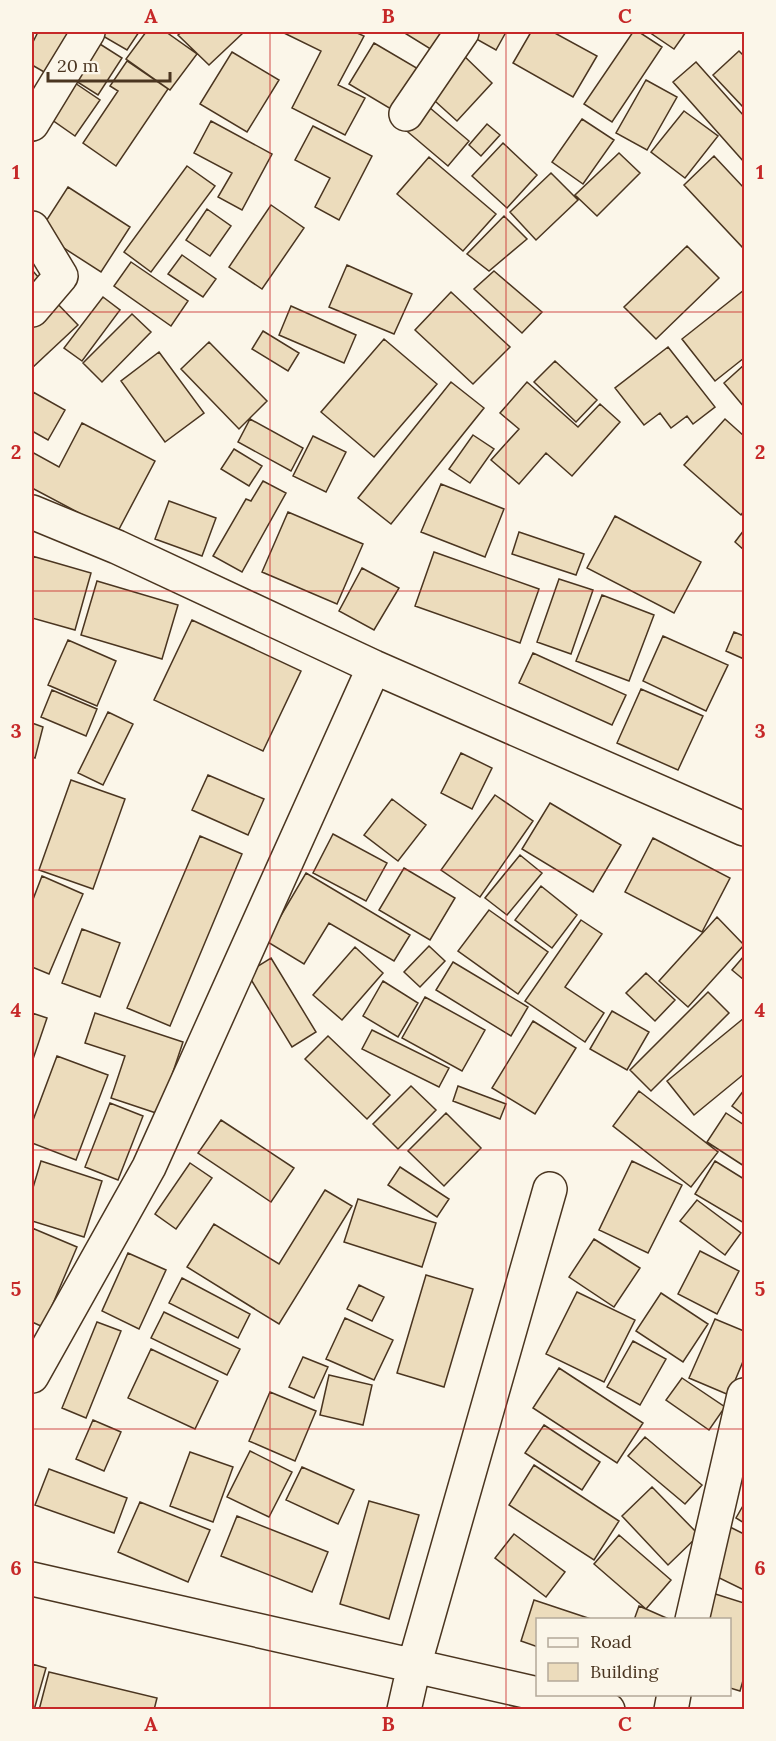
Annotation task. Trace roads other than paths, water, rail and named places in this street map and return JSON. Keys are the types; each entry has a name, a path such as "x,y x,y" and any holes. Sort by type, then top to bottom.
{"street":[{"path":"32,124 88,32"},
{"path":"406,114 462,32"},
{"path":"32,228 61,276 32,310"},
{"path":"32,512 117,547 374,667 744,829"},
{"path":"32,1376 149,1167 374,667"},
{"path":"404,1710 414,1666 550,1189"},
{"path":"692,1618 744,1395"},
{"path":"32,1579 536,1693"},
{"path":"548,1696 608,1710"}]}
